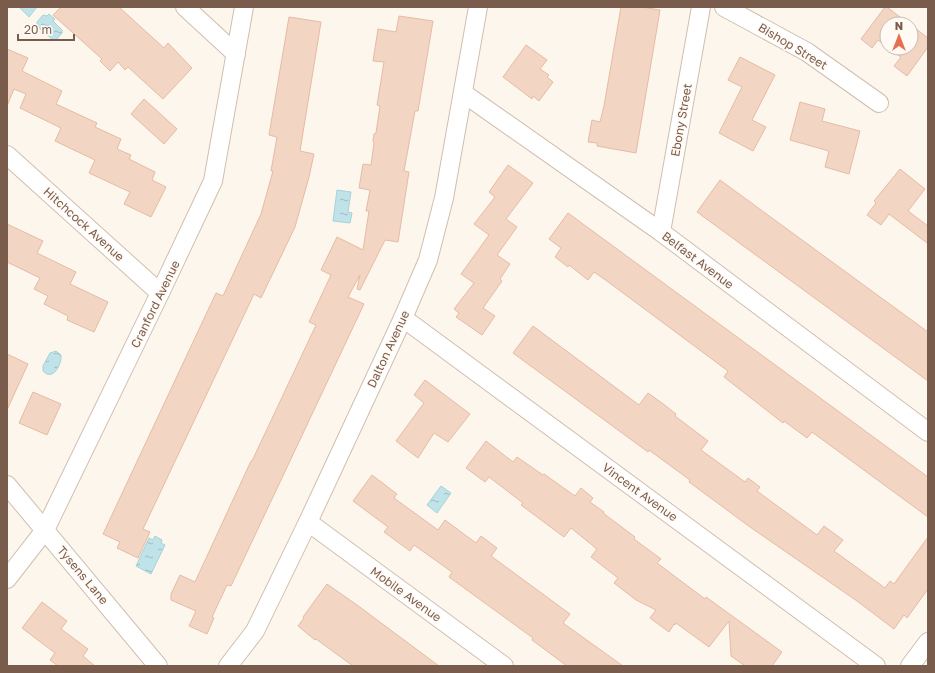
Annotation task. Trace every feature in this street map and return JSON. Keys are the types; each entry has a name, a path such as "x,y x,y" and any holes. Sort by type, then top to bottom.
{"street":[{"path":"184,7 236,54"},
{"name":"Cranford Avenue","path":"7,579 45,530 160,294 213,181 244,7"},
{"name":"Dalton Avenue","path":"228,666 255,631 308,522 403,318 428,260 444,198 478,7"},
{"name":"Ebony Street","path":"661,232 702,7"},
{"name":"Bishop Street","path":"724,7 807,52 879,102"},
{"name":"Belfast Avenue","path":"463,93 661,232 928,432"},
{"name":"Hitchcock Avenue","path":"7,155 160,294"},
{"name":"Vincent Avenue","path":"403,318 876,666"},
{"name":"Tysens Lane","path":"7,485 158,666"},
{"name":"Mobile Avenue","path":"308,522 504,666"},
{"path":"910,666 928,642"}],"water":[{"path":"19,7 37,7 29,17"},
{"path":"49,14 55,19 53,21 62,30 62,33 57,39 53,40 37,26 37,22 43,15 47,16"},
{"path":"337,190 351,192 348,212 352,213 350,223 333,221"},
{"path":"56,351 61,355 60,363 53,373 47,374 43,371 43,366 50,353"},
{"path":"441,486 451,493 437,513 427,505"},
{"path":"155,536 162,540 161,543 165,545 151,574 136,566 149,538 153,540"}],"building":[{"path":"61,7 119,7 164,48 168,43 192,68 163,99 128,67 125,70 118,62 110,71 100,61 102,59 53,15"},
{"path":"621,7 642,7 660,10 636,153 597,146 597,143 588,142 592,120 600,122 604,106"},
{"path":"885,7 899,16 879,16 879,41 878,40 872,48 861,39"},
{"path":"399,16 433,21 418,111 415,111 404,171 409,172 398,242 385,240 360,290 357,289 360,275 348,297 364,304 231,586 227,585 212,617 214,618 207,634 189,626 196,611 171,600 171,594 180,575 195,582 316,325 309,322 331,275 321,270 337,237 363,250 369,211 366,211 370,190 359,188 363,164 371,165 374,134 376,133 380,106 377,105 384,62 373,61 378,29 396,32"},
{"path":"289,17 321,22 300,151 314,154 309,177 295,227 261,298 254,294 143,529 150,532 138,558 117,548 120,542 103,534 216,293 223,296 261,214 273,171 271,171 277,137 269,135"},
{"path":"919,31 928,38 928,47 907,76 894,66 901,57 900,56 919,56"},
{"path":"526,45 547,60 540,69 549,75 547,77 553,82 539,101 533,96 532,99 503,77"},
{"path":"7,49 28,58 22,71 62,91 56,104 97,123 95,127 121,139 117,149 131,155 129,159 155,172 152,180 166,187 151,217 124,204 130,192 89,173 95,160 55,141 61,128 20,108 26,94 14,89 7,106"},
{"path":"740,57 775,75 752,120 766,127 753,151 719,133 742,87 728,80"},
{"path":"144,99 177,129 164,144 131,114"},
{"path":"800,102 825,109 822,121 860,131 849,174 825,167 829,151 790,140"},
{"path":"508,165 533,183 506,219 517,227 497,255 510,264 500,279 502,281 483,308 495,316 482,335 456,317 459,313 454,309 474,283 461,274 489,235 474,224 495,197 489,192"},
{"path":"900,169 925,189 908,211 928,226 927,243 889,214 881,225 867,215 876,203 874,201"},
{"path":"720,180 928,332 928,381 697,212"},
{"path":"568,213 928,477 928,517 812,432 807,438 784,421 783,423 724,377 728,371 594,272 588,280 569,265 568,267 555,257 561,248 549,239"},
{"path":"7,224 43,241 37,253 76,272 70,284 108,302 94,332 67,320 68,316 44,304 48,296 34,289 40,278 7,262"},
{"path":"533,326 639,405 648,393 662,403 676,414 675,416 708,441 701,450 745,482 748,478 760,487 757,491 817,535 824,526 843,540 834,551 885,588 890,581 894,584 928,537 928,589 907,618 904,615 894,629 857,601 750,527 689,482 690,480 649,450 648,452 513,353"},
{"path":"7,354 28,364 7,410"},
{"path":"425,380 470,414 448,442 434,433 418,458 396,441 424,403 414,395"},
{"path":"33,392 61,404 47,435 19,423"},
{"path":"486,441 513,462 517,457 575,496 581,488 593,498 590,502 635,537 634,539 661,559 657,563 705,599 706,597 782,652 772,666 745,666 731,656 729,621 709,647 676,623 669,632 650,618 656,610 636,600 614,583 618,578 591,557 597,549 571,528 564,537 521,505 523,503 489,477 485,482 466,468"},
{"path":"372,475 397,494 394,498 438,530 445,520 476,543 481,536 497,548 491,556 570,614 563,623 623,666 567,666 532,640 533,638 449,577 452,572 414,545 410,551 384,532 388,527 353,501"},
{"path":"327,584 439,666 353,666 316,639 315,640 298,626"},
{"path":"42,602 67,621 61,629 88,649 83,656 95,666 58,666 50,660 55,653 22,628"}]}
